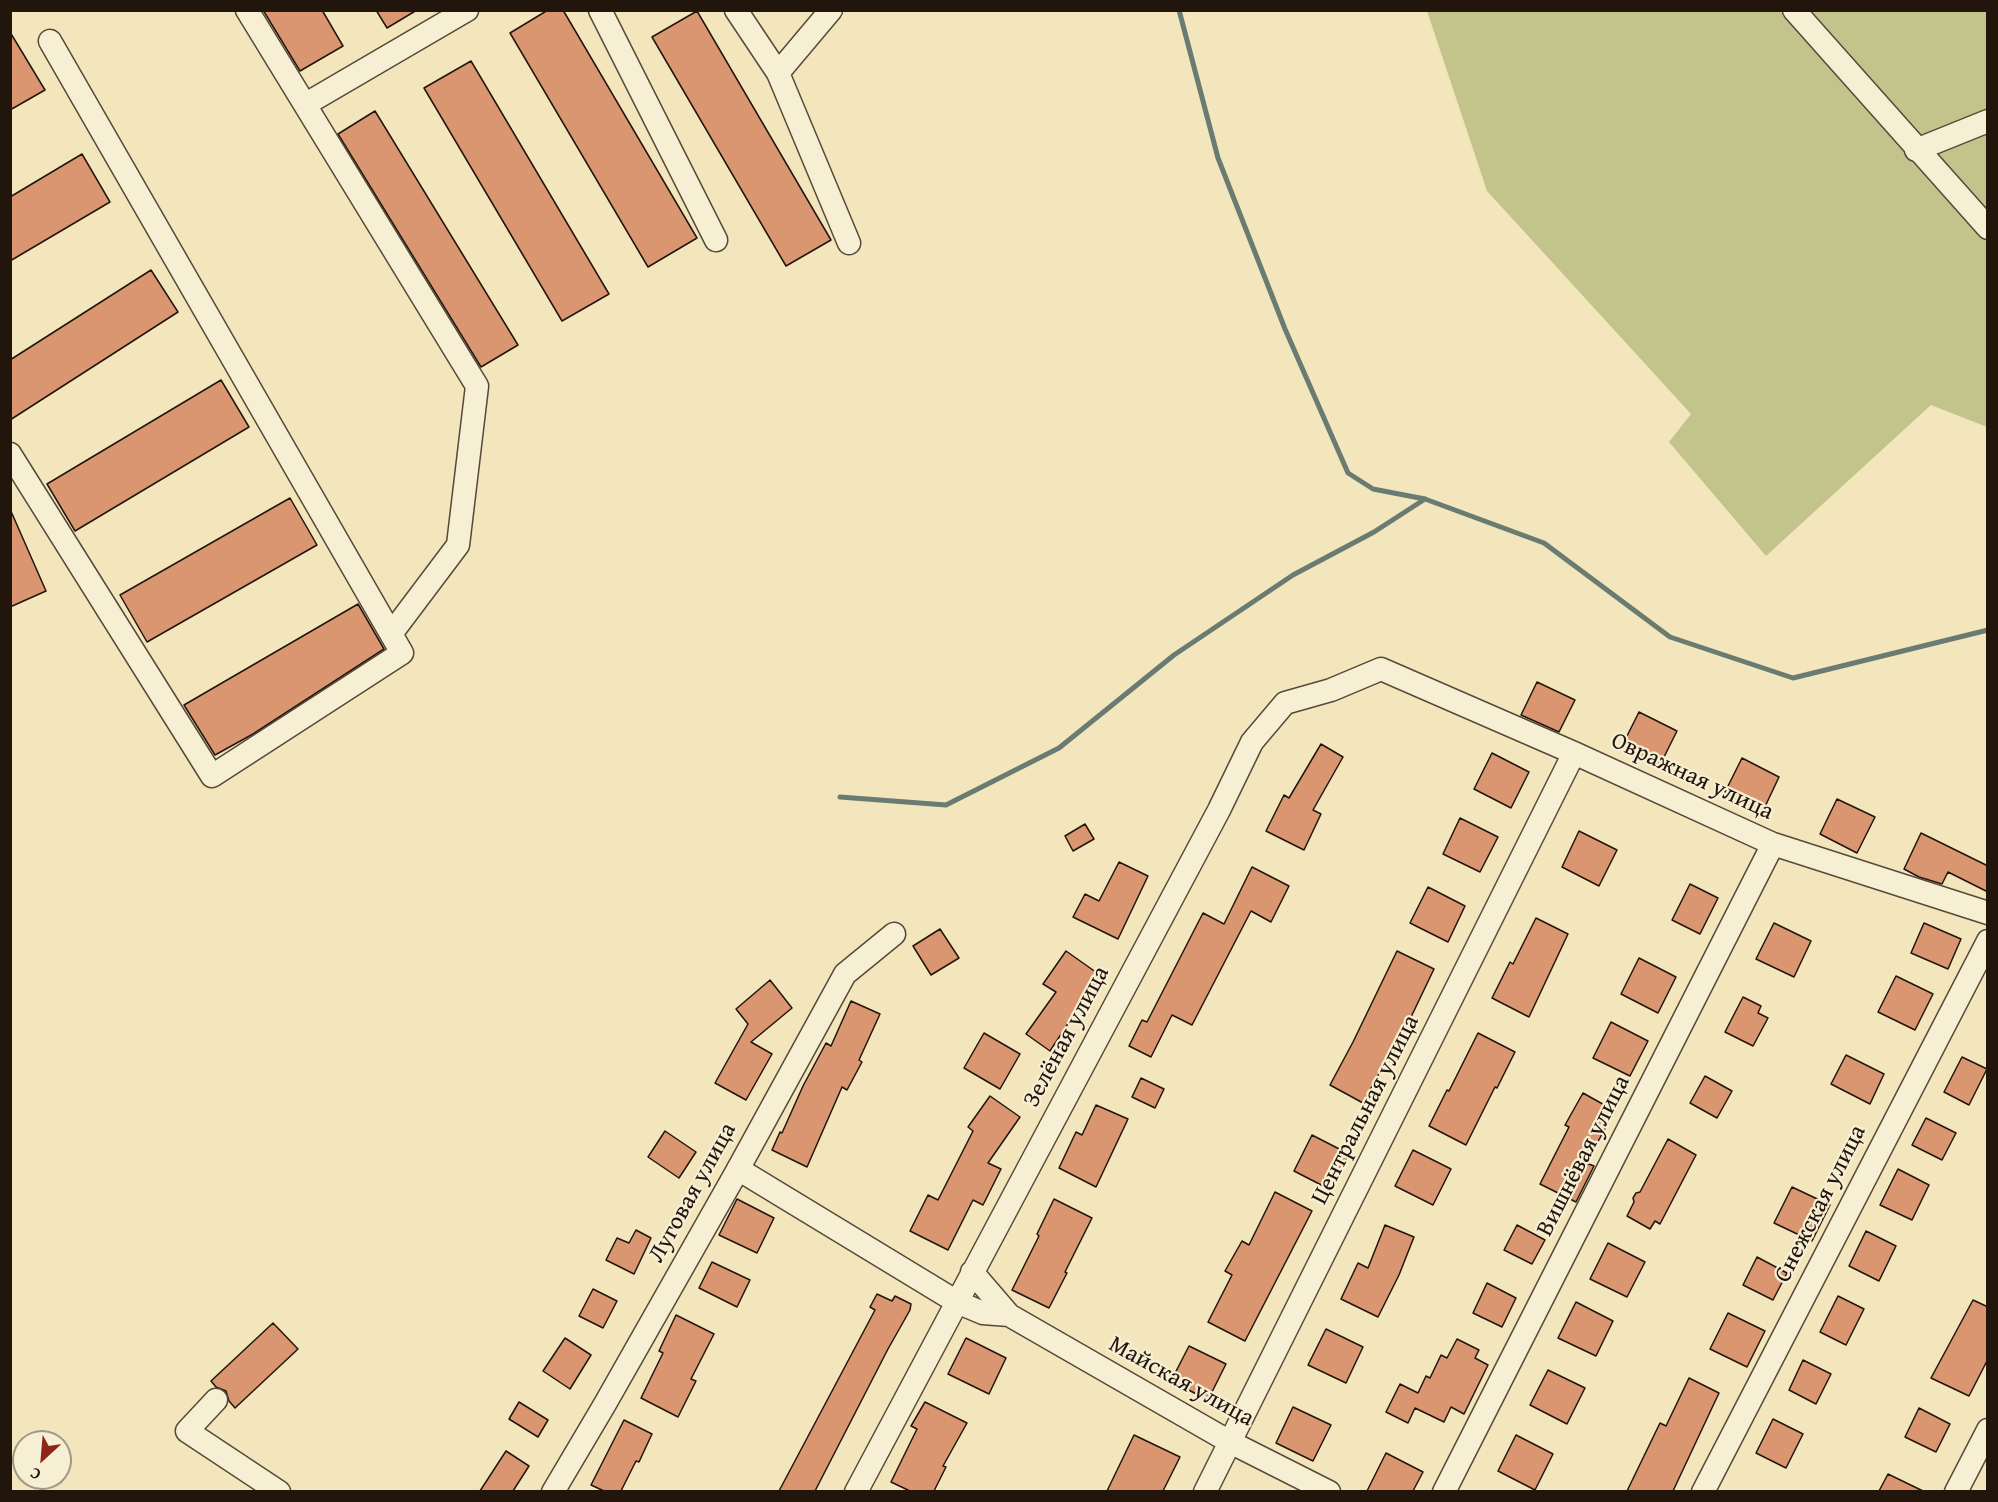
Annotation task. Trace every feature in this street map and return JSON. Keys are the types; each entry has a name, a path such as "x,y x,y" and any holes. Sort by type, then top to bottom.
{"street":[{"path":"247,10 477,386 458,545 391,634"},
{"path":"306,104 467,10"},
{"path":"600,10 716,240"},
{"path":"736,10 778,73 849,243"},
{"path":"778,73 831,10"},
{"path":"1794,10 1988,228"},
{"path":"10,454 212,776 402,653 50,41"},
{"path":"1917,150 1988,121"},
{"name":"Овражная улица","path":"1382,669 1773,844 1988,913"},
{"name":"Зелёная улица","path":"856,1491 1219,810 1252,742 1285,703 1331,690 1382,669"},
{"name":"Центральная улица","path":"1205,1491 1574,753"},
{"name":"Вишнёвая улица","path":"1444,1491 1773,844"},
{"name":"Луговая улица","path":"553,1491 738,1169 845,974 894,934"},
{"name":"Снежская улица","path":"1703,1491 1988,941"},
{"path":"738,1169 957,1302 983,1313 1009,1315"},
{"path":"972,1272 1009,1315"},
{"name":"Майская улица","path":"1009,1315 1230,1442 1329,1491"},
{"path":"216,1400 187,1431 279,1491"},
{"path":"1956,1491 1988,1430"}],"green space":[{"path":"1427,11 1987,11 1987,427 1931,405 1766,556 1669,442 1691,414 1487,191"}],"building":[{"path":"263,10 322,10 343,46 300,71"},
{"path":"376,10 417,10 387,28"},
{"path":"548,10 563,10 697,238 648,267 510,33"},
{"path":"697,11 831,240 786,266 652,37"},
{"path":"10,32 45,90 10,110"},
{"path":"471,61 609,294 562,321 424,88"},
{"path":"375,111 518,345 481,367 338,134"},
{"path":"82,154 110,202 10,261 10,197"},
{"path":"151,270 178,312 10,420 10,360"},
{"path":"221,380 249,427 75,531 47,484"},
{"path":"290,498 317,545 147,642 120,595"},
{"path":"10,509 46,591 10,607"},
{"path":"358,604 384,649 253,734 215,755 184,705"},
{"path":"1537,682 1575,700 1559,732 1521,715"},
{"path":"1639,712 1677,731 1659,767 1621,748"},
{"path":"1321,744 1343,757 1313,810 1321,814 1304,850 1266,831 1284,795 1289,798"},
{"path":"1492,753 1529,772 1511,808 1474,789"},
{"path":"1742,758 1779,777 1762,813 1724,794"},
{"path":"1837,799 1875,817 1857,853 1820,834"},
{"path":"1460,818 1498,837 1480,872 1443,854"},
{"path":"1085,824 1094,839 1073,851 1065,836"},
{"path":"1579,831 1617,850 1599,886 1562,867"},
{"path":"1921,833 1988,866 1988,892 1948,872 1942,884 1919,877 1904,869"},
{"path":"1119,862 1148,876 1118,939 1073,917 1085,894 1099,901"},
{"path":"1252,867 1289,886 1271,922 1251,911 1192,1025 1172,1015 1151,1057 1129,1046 1142,1020 1147,1022 1203,913 1224,924"},
{"path":"1690,884 1718,898 1700,934 1672,920"},
{"path":"1428,887 1465,906 1448,942 1410,923"},
{"path":"1536,918 1568,934 1529,1017 1492,998 1510,962 1513,964"},
{"path":"1774,923 1811,941 1794,977 1756,959"},
{"path":"1924,923 1961,939 1948,969 1911,953"},
{"path":"940,929 959,958 931,975 913,946"},
{"path":"1066,951 1100,975 1050,1051 1026,1034 1056,992 1043,984"},
{"path":"1397,951 1434,969 1390,1061 1387,1059 1363,1103 1330,1085"},
{"path":"1639,958 1676,977 1658,1013 1621,994"},
{"path":"1896,976 1933,994 1915,1030 1878,1012"},
{"path":"770,980 792,1008 751,1042 772,1054 746,1100 715,1083 748,1024 736,1009"},
{"path":"1743,997 1761,1006 1758,1013 1768,1018 1753,1046 1725,1032"},
{"path":"851,1001 880,1014 859,1060 862,1062 847,1090 842,1087 807,1167 772,1150 826,1043 831,1046"},
{"path":"1611,1022 1648,1041 1630,1076 1593,1058"},
{"path":"984,1033 1020,1054 1000,1089 964,1068"},
{"path":"1478,1033 1515,1052 1466,1145 1429,1126"},
{"path":"1846,1055 1884,1074 1870,1104 1831,1084"},
{"path":"1962,1057 1987,1069 1969,1105 1944,1092"},
{"path":"1705,1076 1732,1091 1717,1118 1690,1103"},
{"path":"1141,1078 1164,1089 1155,1108 1132,1097"},
{"path":"1583,1093 1615,1111 1586,1163 1594,1166 1576,1202 1540,1184 1569,1127 1565,1125"},
{"path":"990,1096 1020,1117 988,1163 1001,1169 983,1205 973,1200 948,1250 910,1231 928,1195 938,1200 973,1131 968,1127"},
{"path":"1096,1105 1128,1119 1096,1187 1059,1168 1076,1132 1082,1135"},
{"path":"1926,1118 1956,1133 1942,1160 1912,1145"},
{"path":"665,1131 696,1152 679,1178 648,1157"},
{"path":"1312,1135 1349,1154 1331,1190 1294,1171"},
{"path":"1668,1139 1696,1155 1660,1224 1655,1221 1650,1229 1627,1216 1634,1202 1633,1198 1636,1193 1640,1192"},
{"path":"1413,1150 1451,1169 1433,1205 1395,1186"},
{"path":"1898,1169 1929,1185 1912,1220 1880,1205"},
{"path":"1792,1187 1830,1205 1812,1241 1774,1223"},
{"path":"1275,1192 1312,1211 1245,1341 1208,1322 1232,1275 1225,1271 1242,1241 1249,1245"},
{"path":"737,1199 774,1218 757,1253 719,1235"},
{"path":"1054,1199 1092,1218 1049,1308 1012,1290 1039,1236 1037,1234"},
{"path":"1385,1225 1414,1237 1399,1275 1378,1317 1341,1299 1358,1263 1368,1268"},
{"path":"1517,1225 1545,1240 1532,1264 1504,1250"},
{"path":"636,1230 651,1238 634,1274 606,1260 617,1238 629,1243"},
{"path":"1866,1231 1896,1246 1879,1281 1849,1266"},
{"path":"1608,1243 1645,1262 1627,1297 1590,1279"},
{"path":"1757,1257 1787,1273 1773,1300 1743,1285"},
{"path":"712,1262 750,1280 737,1307 699,1288"},
{"path":"1487,1283 1516,1298 1502,1327 1473,1313"},
{"path":"593,1289 617,1301 603,1328 579,1316"},
{"path":"877,1294 892,1301 895,1296 911,1304 910,1310 815,1491 779,1491 875,1310 870,1307"},
{"path":"1838,1296 1864,1309 1846,1345 1820,1332"},
{"path":"1973,1300 1988,1307 1988,1359 1969,1396 1931,1378"},
{"path":"1576,1302 1613,1321 1596,1356 1558,1338"},
{"path":"1728,1313 1765,1331 1747,1367 1710,1349"},
{"path":"676,1315 714,1334 691,1379 696,1381 678,1417 641,1398 663,1353 659,1351"},
{"path":"273,1323 298,1349 235,1408 229,1401 226,1391 216,1387 211,1381"},
{"path":"1326,1329 1363,1347 1346,1383 1308,1365"},
{"path":"565,1338 591,1355 570,1389 543,1371"},
{"path":"966,1338 1006,1358 989,1394 948,1374"},
{"path":"1457,1339 1479,1350 1475,1358 1488,1365 1464,1414 1451,1407 1444,1422 1415,1408 1408,1423 1386,1412 1400,1384 1418,1393 1426,1376 1430,1378 1441,1355 1447,1358"},
{"path":"1189,1346 1226,1364 1208,1400 1171,1381"},
{"path":"1803,1360 1831,1374 1816,1404 1789,1390"},
{"path":"1548,1370 1585,1388 1567,1424 1530,1405"},
{"path":"1689,1378 1719,1393 1673,1491 1627,1491 1660,1423 1666,1426"},
{"path":"519,1402 548,1420 538,1437 509,1419"},
{"path":"925,1402 967,1423 943,1466 946,1467 934,1491 910,1491 891,1482 917,1429 911,1426"},
{"path":"1293,1407 1331,1425 1313,1461 1276,1443"},
{"path":"1919,1408 1950,1424 1936,1452 1905,1437"},
{"path":"1773,1419 1803,1434 1786,1468 1756,1453"},
{"path":"624,1420 652,1434 639,1462 636,1461 621,1491 604,1491 591,1485"},
{"path":"1134,1435 1180,1457 1163,1491 1107,1491"},
{"path":"1516,1435 1553,1454 1535,1490 1498,1471"},
{"path":"506,1451 529,1466 513,1491 480,1491"},
{"path":"1386,1453 1423,1472 1413,1491 1367,1491"},
{"path":"1888,1474 1923,1491 1879,1491"}],"waterway":[{"path":"1179,10 1218,158 1285,329 1348,473 1373,489 1425,499 1544,543 1670,637 1793,678 1988,630"},
{"path":"840,797 946,805 1059,748 1174,655 1293,575 1374,532 1425,499"}]}
